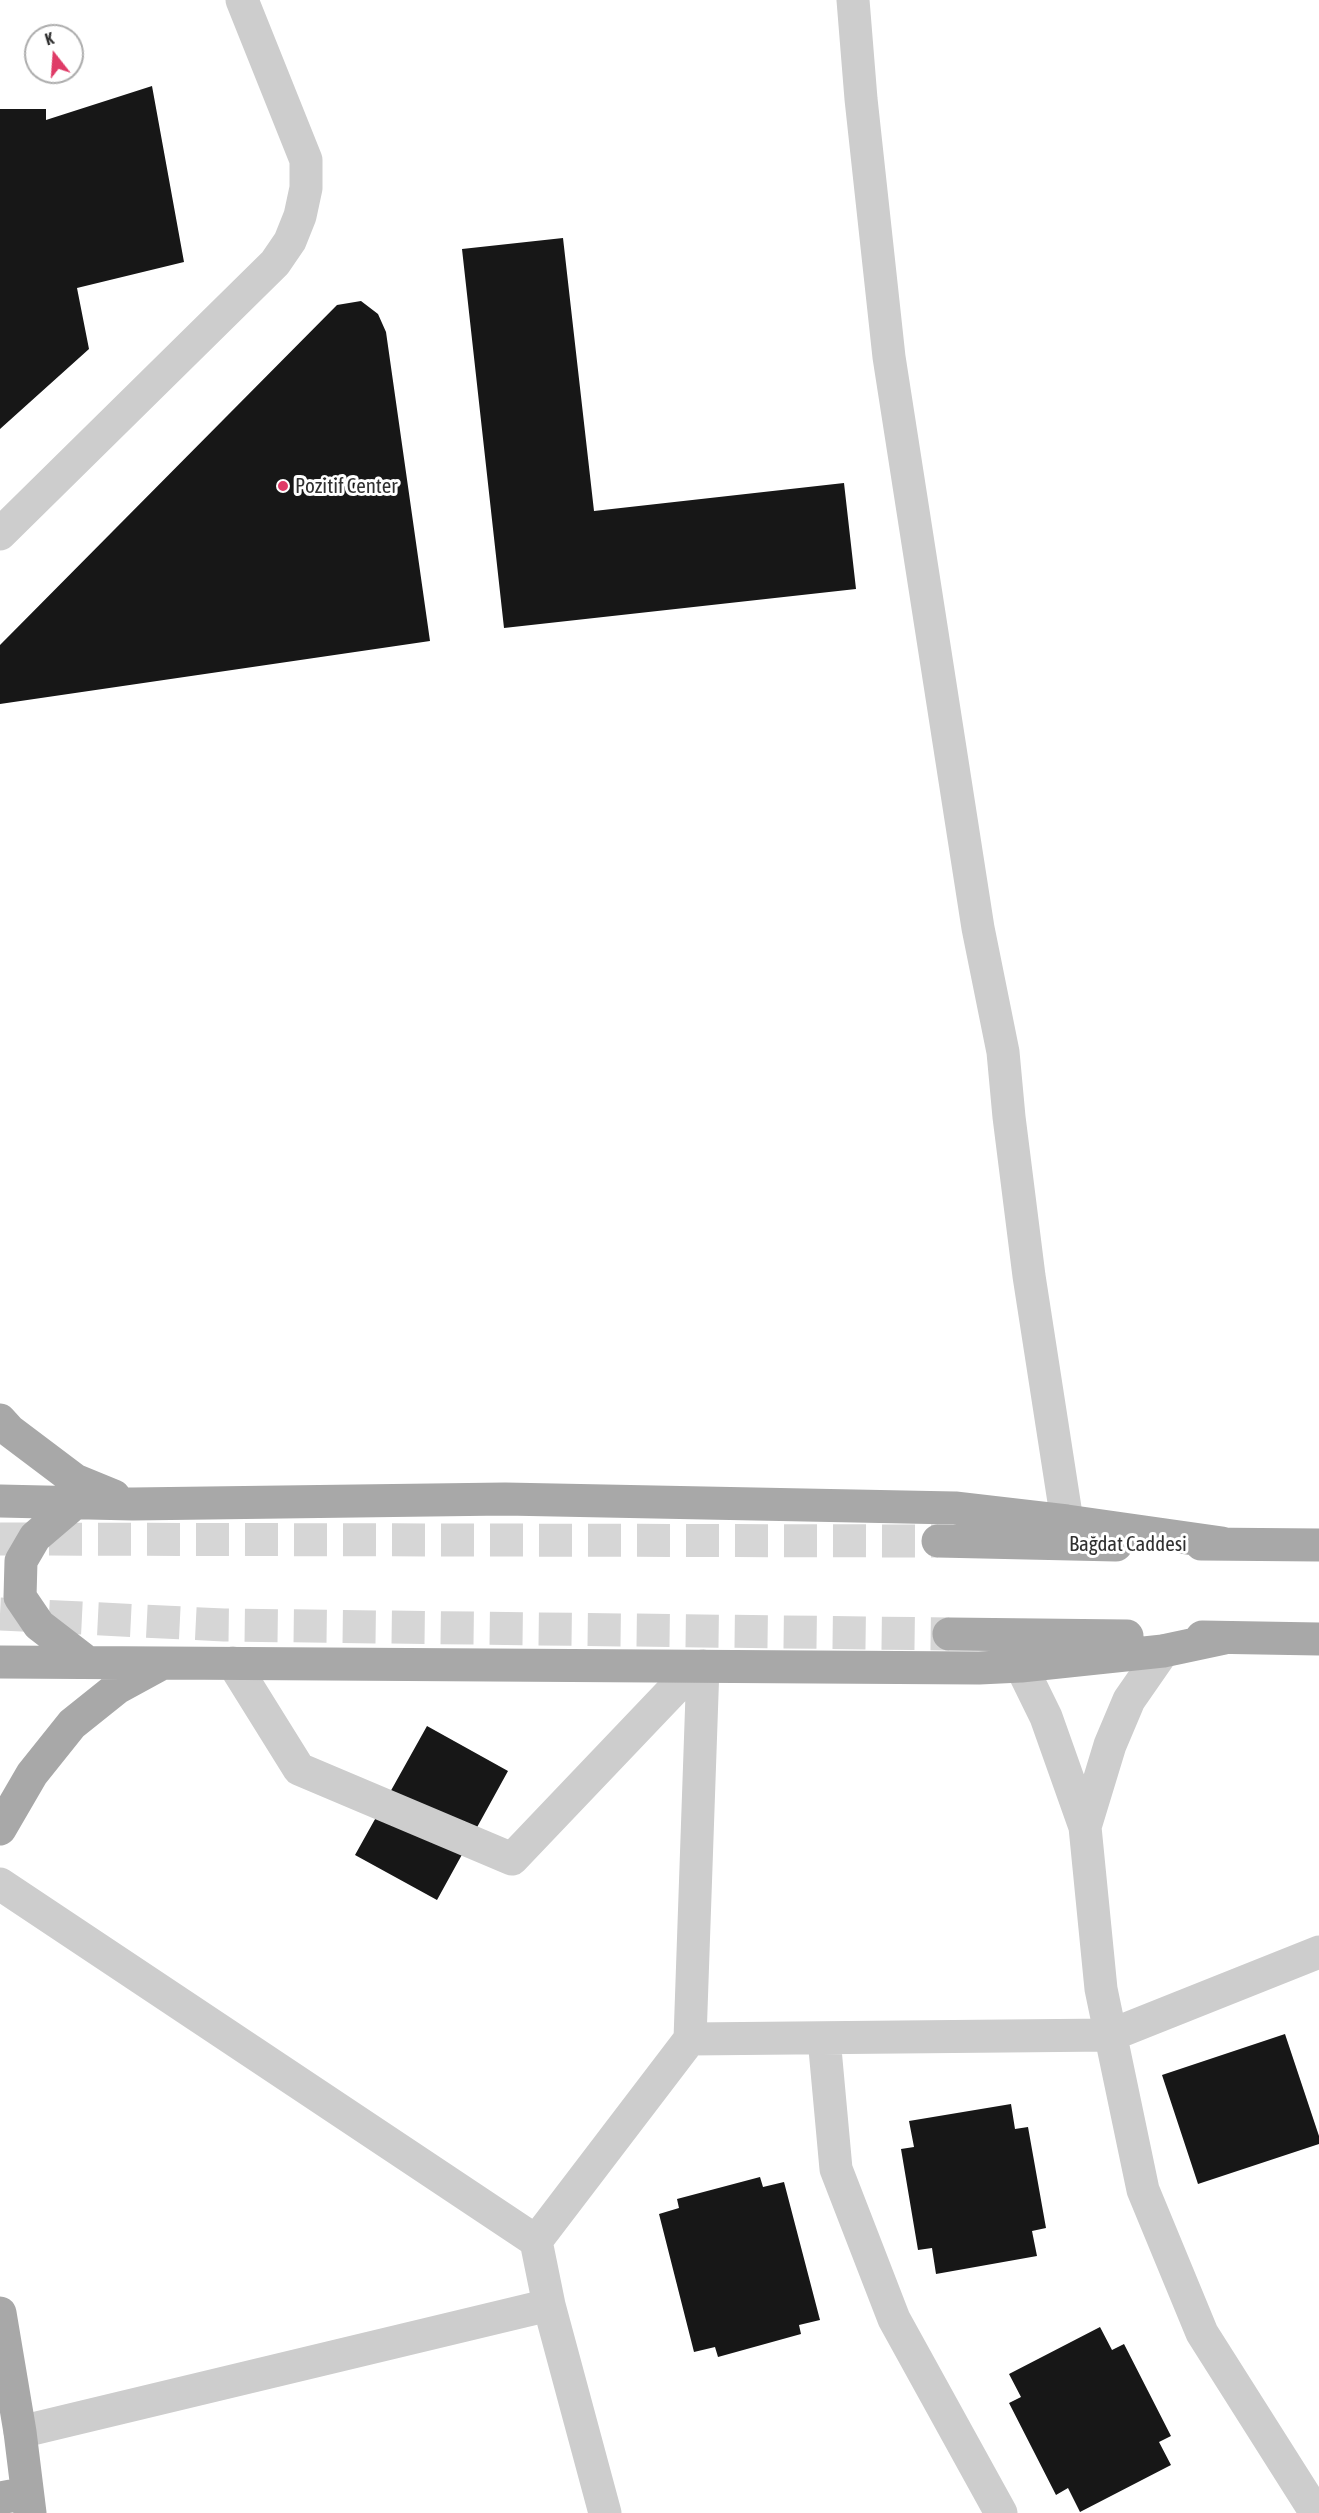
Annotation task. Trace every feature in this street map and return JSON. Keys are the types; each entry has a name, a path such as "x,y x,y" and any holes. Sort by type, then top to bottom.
{"main road":[{"path":"0,1420 10,1431 75,1480 133,1504"},
{"path":"0,1501 133,1504 517,1499 955,1508 1222,1543"},
{"path":"76,1502 35,1537 21,1561 20,1597 39,1625 87,1662"},
{"name":"Bağdat Caddesi","path":"938,1541 1057,1545 1222,1543 1319,1545"},
{"path":"949,1634 1319,1639"},
{"path":"0,1662 780,1668 1021,1666 1164,1651 1224,1638"},
{"path":"0,1829 32,1774 72,1724 117,1688 166,1662"},
{"path":"0,2314 20,2432 19,2501"}],"street":[{"path":"0,534 275,263 290,241 300,216 306,188 306,160 242,0"},
{"path":"853,0 861,99 890,357 978,927 1003,1052 1029,1276 1067,1521"},
{"path":"1086,1827 1110,1745 1129,1700 1164,1651"},
{"path":"233,1663 299,1769 512,1859 699,1666"},
{"path":"536,2241 690,2039 699,1666"},
{"path":"1021,1666 1046,1717 1086,1827 1101,1989 1143,2190 1202,2333 1316,2513"},
{"path":"0,1884 536,2241 549,2305 605,2513"},
{"path":"690,2039 1111,2035 1319,1952"},
{"path":"824,2038 836,2169 894,2319 1001,2513"},
{"path":"20,2432 549,2305"}],"building":[{"path":"152,86 184,262 77,288 89,349 0,429 0,109 46,109 46,120"},
{"path":"563,238 594,511 844,483 856,589 504,628 462,249"},
{"name":"Pozitif Center","path":"361,301 378,314 386,332 430,641 0,704 0,645 337,305"},
{"path":"427,1726 508,1771 437,1900 355,1855"},
{"path":"1285,2034 1319,2136 1319,2144 1198,2184 1162,2075"},
{"path":"1011,2104 1015,2129 1028,2127 1046,2228 1032,2231 1037,2256 936,2274 932,2248 918,2250 901,2149 914,2147 909,2121"},
{"path":"760,2177 763,2187 784,2182 820,2320 799,2325 801,2334 718,2357 715,2347 694,2352 659,2214 679,2208 677,2199"},
{"path":"1100,2327 1112,2350 1124,2344 1171,2436 1159,2442 1171,2465 1080,2512 1068,2488 1056,2495 1009,2403 1021,2397 1009,2374"}],"tunnel":[{"path":"0,1539 938,1541"},
{"path":"0,1614 224,1625 949,1634"}],"place":[{"name":"Pozitif Center","path":"283,486"}]}
